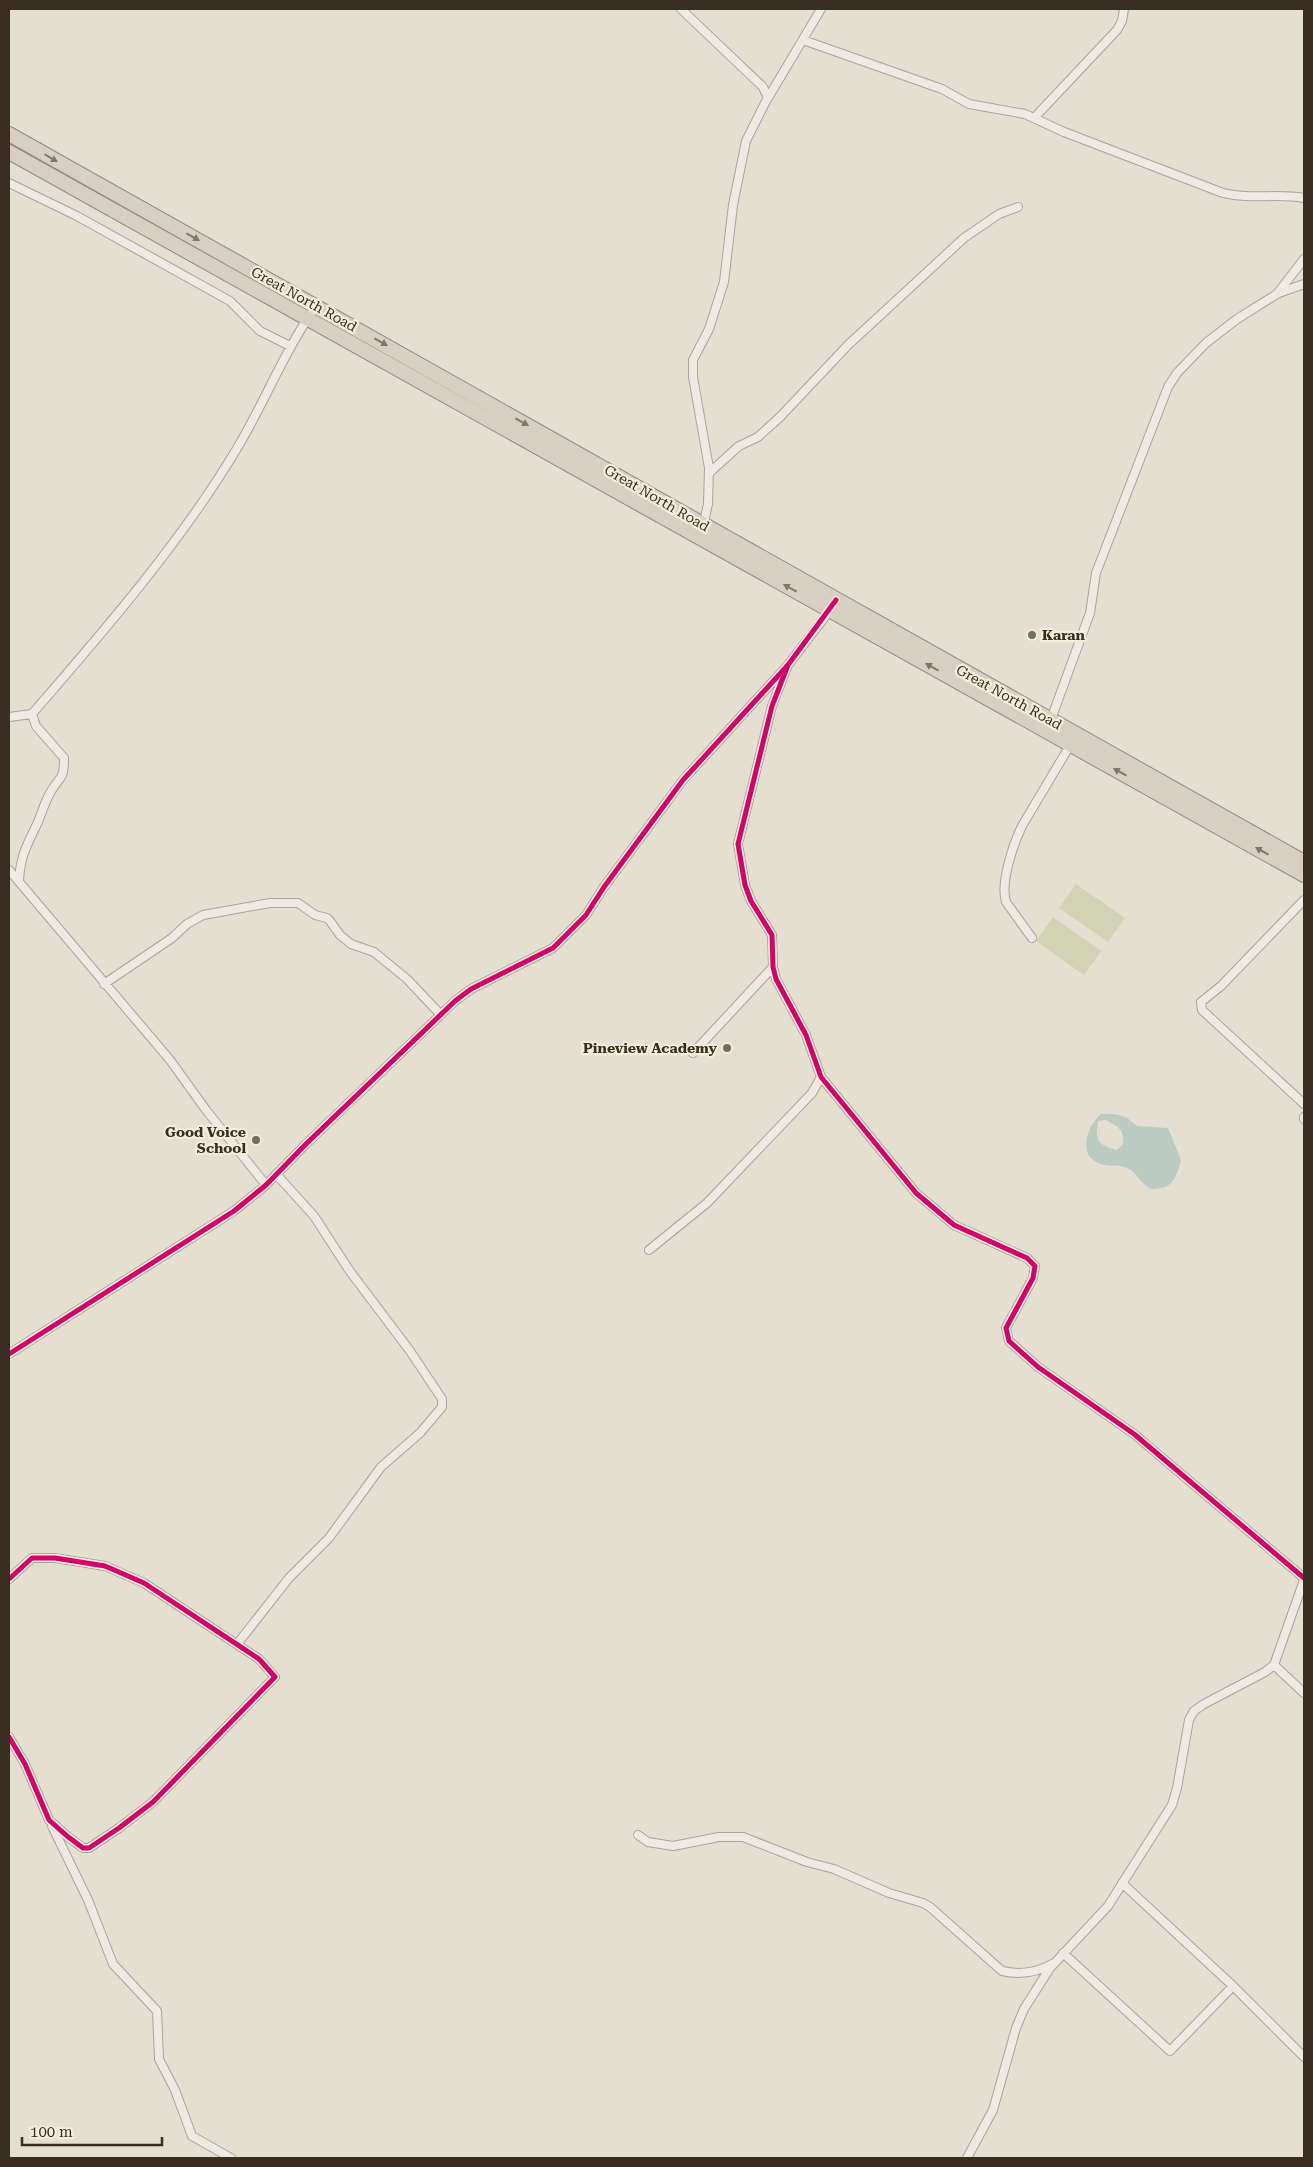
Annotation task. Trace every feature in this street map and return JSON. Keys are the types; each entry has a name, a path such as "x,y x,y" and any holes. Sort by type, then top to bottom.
{"highway":[{"name":"Great North Road","path":"9,134 316,306 702,531 1048,726 1304,862"},
{"name":"Great North Road","path":"9,152 307,319 702,531"},
{"name":"Great North Road","path":"1074,739 1304,875"}],"street":[{"path":"680,9 763,87 768,98"},
{"path":"702,531 708,504 708,473 702,423 693,376 693,360 709,328 724,282 733,205 743,151 752,128 768,98 821,9"},
{"path":"1034,118 1117,30 1122,21 1124,9"},
{"path":"803,40 942,89 969,104 1025,114 1064,132 1094,142 1102,148 1223,193 1236,196 1276,195 1304,198"},
{"path":"9,183 77,216 230,302 260,331 290,346"},
{"path":"708,473 739,446 758,438 848,344 964,238 999,214 1018,207"},
{"path":"1277,294 1304,259"},
{"path":"1048,726 1090,613 1096,573 1168,386 1177,373 1206,344 1237,319 1277,294 1304,284"},
{"path":"9,717 32,714 145,579 239,445 290,346 316,306"},
{"path":"9,1354 234,1211 266,1185 440,1014 471,989 536,958 553,948 567,936 586,915 642,834 687,776 788,665 833,605"},
{"path":"788,665 772,706 738,844 745,885 751,901 772,935 772,967 781,989 806,1036 821,1077 916,1193 954,1226 1027,1258 1035,1266 1034,1278 1006,1328 1006,1336 1009,1341 1044,1371 1141,1440 1304,1579 1274,1665 1265,1672 1194,1711 1189,1720 1177,1788 1172,1805 1103,1912 1063,1953 1043,1977 1019,2019 995,2105 967,2158"},
{"path":"19,881 20,865 27,840 38,822 50,792 64,774 64,758 36,726 32,714"},
{"path":"1032,938 1006,902 1004,896 1006,880 1017,837 1022,826 1074,739"},
{"path":"9,870 170,1060 206,1110 266,1185"},
{"path":"1304,900 1220,986 1201,1002 1202,1010 1304,1104"},
{"path":"104,984 172,938 187,924 204,915 270,903 298,903 315,916 322,916 330,920 340,935 351,944 374,952 407,979 440,1014"},
{"path":"693,1053 772,967"},
{"path":"649,1250 707,1203 783,1120 812,1093 821,1077"},
{"path":"238,1644 289,1578 329,1538 381,1467 420,1433 442,1407 442,1399 410,1351 349,1270 314,1216 276,1174"},
{"path":"9,1579 32,1558 55,1558 105,1566 144,1583 238,1644 259,1658 275,1677 153,1802 120,1828 88,1848 83,1848 49,1820"},
{"path":"1274,1665 1304,1693"},
{"path":"9,1737 25,1764 49,1820 88,1900 114,1964 157,2011 158,2059 175,2090 192,2136 231,2158"},
{"path":"638,1835 648,1842 674,1846 720,1836 743,1837 807,1862 834,1869 889,1893 923,1903 1002,1971 1013,1974 1025,1973 1044,1968 1055,1962"},
{"path":"1122,1883 1234,1986 1304,2058"},
{"path":"1063,1953 1170,2051 1234,1986"}],"green space":[{"path":"1076,884 1125,918 1108,942 1059,908"},
{"path":"1053,917 1101,951 1084,975 1036,941"}],"shaded area":[{"path":"1101,1114 1114,1114 1126,1117 1137,1126 1168,1128 1181,1160 1177,1174 1172,1182 1165,1187 1150,1189 1127,1168 1104,1165 1093,1160 1088,1154 1086,1140 1096,1119","holes":["1106,1120 1117,1126 1121,1131 1123,1144 1117,1150 1099,1141 1097,1133 1098,1121"]}],"cycle path":[{"path":"9,1354 234,1211 266,1185 455,1001 471,989 553,948 586,915 604,887 683,780 788,665 836,600"},
{"path":"788,665 772,706 738,844 745,885 751,901 772,935 773,967 776,979 806,1035 821,1077 916,1193 954,1225 1027,1258 1035,1266 1033,1278 1006,1328 1009,1341 1038,1367 1134,1434 1304,1578"},
{"path":"9,1579 32,1558 55,1558 105,1566 144,1583 259,1659 275,1677 153,1802 89,1848 83,1848 49,1820 25,1764 9,1737"}],"place":[{"name":"Karan","path":"1032,635"},
{"name":"Pineview Academy","path":"727,1048"},
{"name":"Good Voice School","path":"256,1140"}]}
